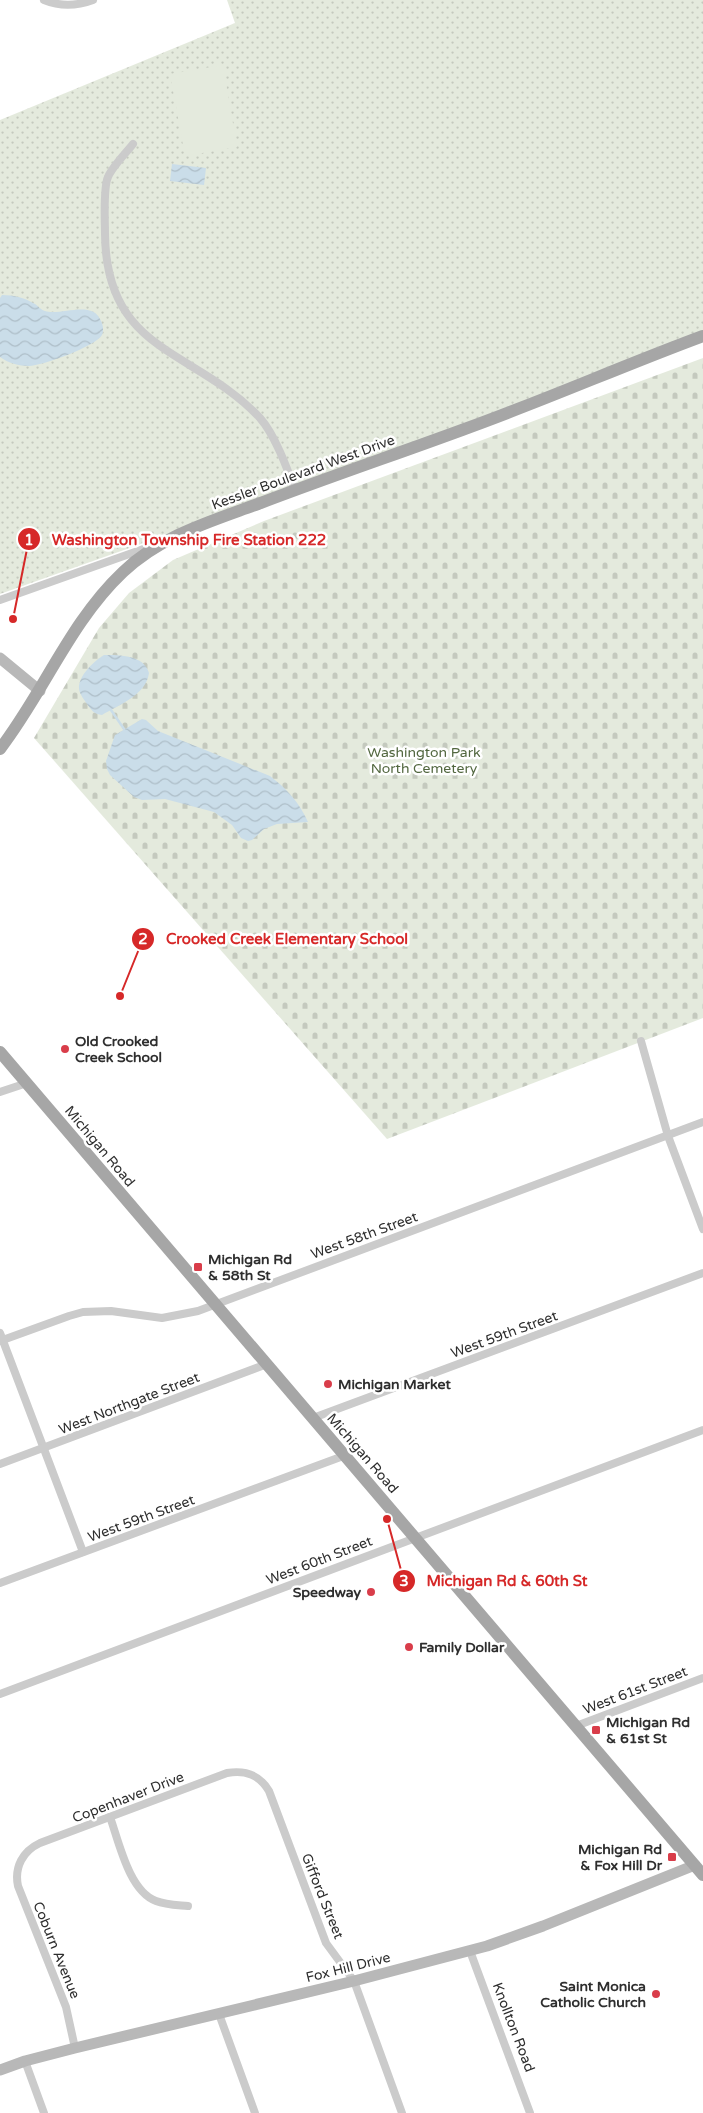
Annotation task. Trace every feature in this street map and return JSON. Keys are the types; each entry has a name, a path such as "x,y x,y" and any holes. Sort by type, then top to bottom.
{"main road":[{"name":"Kessler Boulevard West Drive","path":"0,749 40,691 78,626 96,600 123,572 143,555 166,541 210,522 465,429 703,336"},
{"name":"Michigan Road","path":"0,1052 699,1870"}],"street":[{"path":"44,0 65,5 82,4 93,0"},
{"path":"133,144 108,177 105,246 110,278 116,294 133,323 155,344 231,392 261,420 284,460 295,490"},
{"path":"0,600 166,541"},
{"path":"0,658 40,691"},
{"path":"641,1041 668,1136 703,1229"},
{"path":"0,1092 27,1083"},
{"name":"West 58th Street","path":"1,1338 83,1312 111,1312 162,1318 188,1314 703,1122"},
{"name":"West 59th Street","path":"314,1418 703,1273"},
{"path":"1,1338 83,1552"},
{"name":"West Northgate Street","path":"0,1464 267,1364"},
{"name":"West 60th Street","path":"0,1694 703,1430"},
{"name":"West 59th Street","path":"0,1583 346,1455"},
{"name":"West 61st Street","path":"576,1726 703,1678"},
{"name":"Copenhaver Drive","path":"20,1861 34,1846 227,1772 242,1771 252,1774"},
{"name":"Gifford Street","path":"252,1774 262,1781 269,1791 326,1943 354,1981 402,2113"},
{"path":"110,1817 133,1878 139,1888 156,1901 188,1906"},
{"name":"Coburn Avenue","path":"20,1861 17,1874 18,1886 66,2007 75,2048"},
{"name":"Fox Hill Drive","path":"0,2070 25,2061 75,2048 354,1981 470,1950 699,1870"},
{"name":"Knollton Road","path":"470,1950 530,2113"},
{"path":"219,2014 255,2113"},
{"path":"25,2061 44,2113"}],"green space":[{"path":"227,0 703,0 703,336 465,429 0,594 0,120 235,23"},
{"path":"223,65 237,147 185,156 170,74"},
{"name":"Washington Park North Cemetery","path":"703,358 703,1018 387,1139 34,738 99,628 129,593 173,560 264,521"}],"water":[{"path":"172,164 206,168 204,185 170,181"},
{"path":"2,295 15,296 35,304 45,311 84,309 91,311 97,314 101,321 102,335 80,350 45,363 29,366 10,362 0,357 0,298"},
{"path":"104,655 137,659 146,667 149,673 147,681 137,693 124,703 102,715 91,710 80,693 79,684 91,665"},
{"path":"142,719 146,720 158,731 270,776 292,796 308,822 277,824 264,829 252,840 248,841 241,838 232,825 214,812 165,799 142,800 134,797 110,775 106,761 115,735"}],"waterway":[{"path":"111,710 124,729"}],"place":[{"name":"Washington Township Fire Station 222","path":"13,619"},
{"name":"Crooked Creek Elementary School","path":"120,996"},
{"name":"Old Crooked Creek School","path":"65,1049"},
{"name":"Michigan Rd & 58th St","path":"198,1267"},
{"name":"Michigan Market","path":"328,1384"},
{"name":"Michigan Rd & 60th St","path":"387,1519"},
{"name":"Speedway","path":"371,1592"},
{"name":"Family Dollar","path":"409,1647"},
{"name":"Michigan Rd & 61st St","path":"596,1730"},
{"name":"Michigan Rd & Fox Hill Dr","path":"672,1857"},
{"name":"Saint Monica Catholic Church","path":"656,1994"}]}
